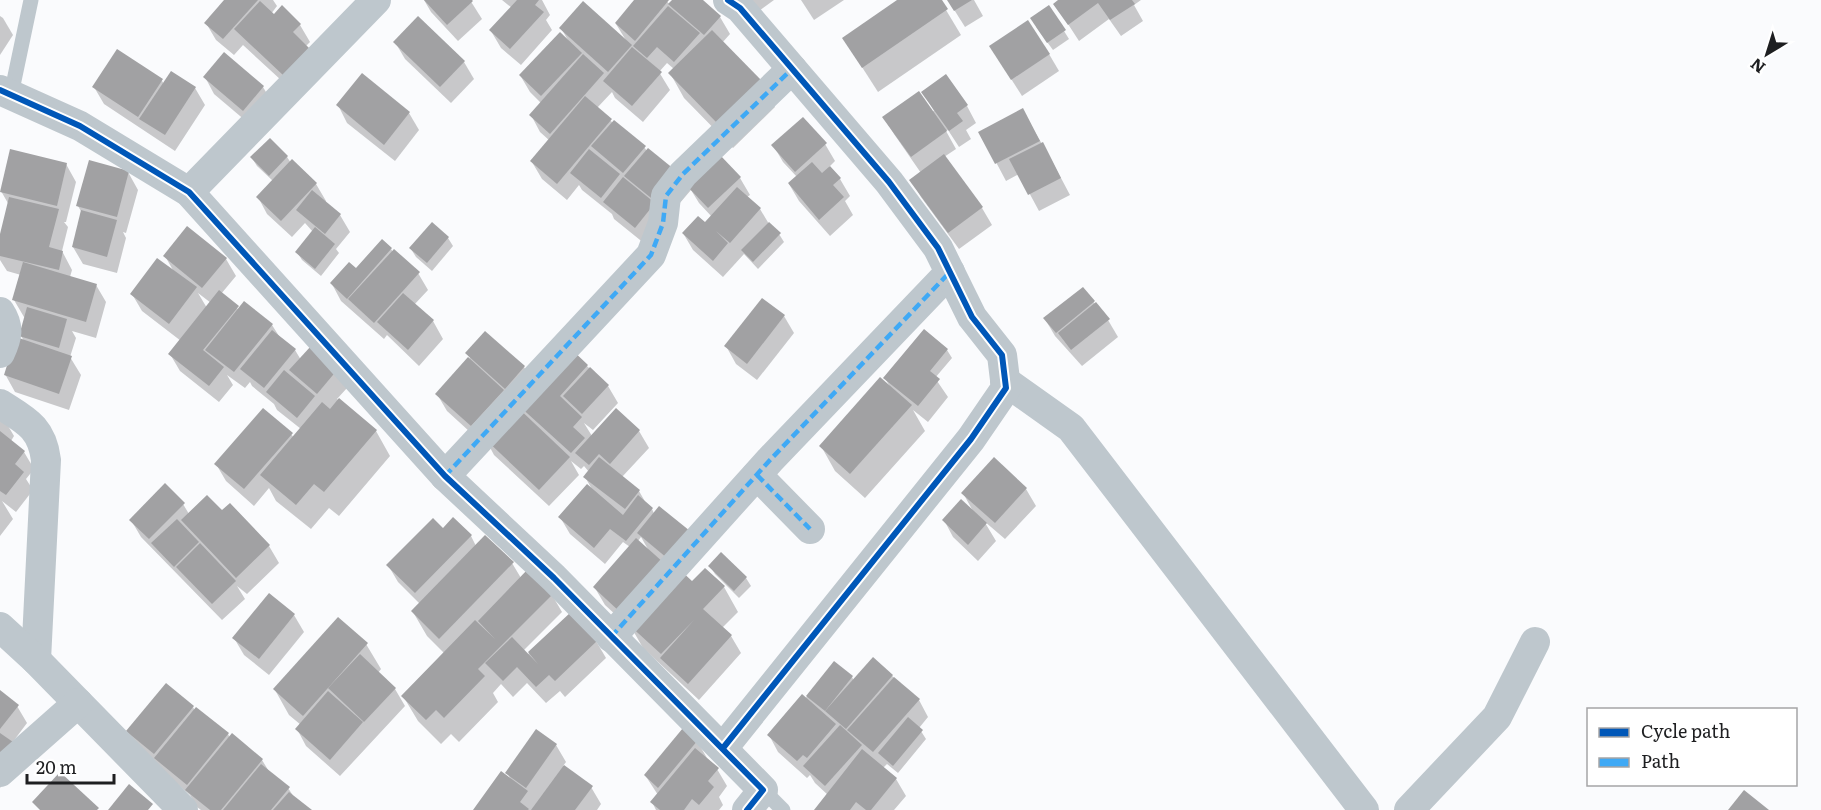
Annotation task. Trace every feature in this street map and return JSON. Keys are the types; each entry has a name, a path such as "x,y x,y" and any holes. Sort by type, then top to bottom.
{"street":[{"path":"189,192 376,0"},
{"path":"723,748 971,439 1006,388 1002,356 972,317 938,248 889,182 740,8 728,0"},
{"path":"445,476 651,255 663,223 666,196 683,174 792,69"},
{"path":"5,92 80,126 189,192 445,476 554,578 611,638 723,748 765,803"},
{"path":"611,638 757,476 950,272"},
{"path":"0,312 6,321 6,340 0,354"},
{"path":"1005,381 1071,428 1364,810"},
{"path":"0,404 26,420 38,432 45,445 36,660"},
{"path":"757,476 810,529"},
{"path":"0,627 36,660 183,810"},
{"path":"1409,810 1497,717 1534,642"},
{"path":"0,772 78,703"}],"lane":[{"path":"5,92 30,0"}],"building":[{"path":"224,0 258,0 223,39 204,23"},
{"path":"424,0 472,0 473,1 447,25"},
{"path":"517,0 539,0 535,5 544,12 510,49 489,30"},
{"path":"634,0 669,0 635,41 615,23"},
{"path":"672,0 703,0 721,16 704,35 668,4"},
{"path":"897,0 942,0 948,9 862,68 842,38"},
{"path":"947,0 972,0 954,11"},
{"path":"1058,0 1132,0 1135,4 1110,20 1098,3 1068,25 1053,4"},
{"path":"260,1 274,14 282,5 301,24 293,32 310,49 284,76 234,29"},
{"path":"583,1 632,45 608,72 559,28"},
{"path":"1049,5 1066,30 1047,43 1030,18"},
{"path":"668,6 700,33 674,62 657,47 647,58 633,46"},
{"path":"418,16 465,61 440,87 393,42"},
{"path":"1028,20 1050,54 1011,80 989,46"},
{"path":"712,30 762,81 718,124 668,73"},
{"path":"560,32 582,53 541,96 519,75"},
{"path":"632,47 662,72 632,106 603,81"},
{"path":"117,49 163,79 138,117 92,87"},
{"path":"224,52 264,86 243,111 203,77"},
{"path":"583,54 604,73 550,134 529,115"},
{"path":"171,71 196,87 165,135 139,119"},
{"path":"362,73 410,112 384,145 336,105"},
{"path":"946,74 968,105 957,113 963,121 949,131 921,92"},
{"path":"919,91 947,131 911,157 882,117"},
{"path":"585,96 612,119 557,184 530,161"},
{"path":"1023,108 1040,141 995,164 978,132"},
{"path":"803,117 827,143 795,172 771,145"},
{"path":"614,120 646,146 623,173 591,146"},
{"path":"270,138 288,156 269,176 250,157"},
{"path":"1043,142 1061,178 1028,195 1009,159"},
{"path":"648,148 680,174 656,202 624,176"},
{"path":"10,149 67,163 57,206 0,192"},
{"path":"589,149 620,174 601,198 570,173"},
{"path":"944,154 983,207 948,233 909,180"},
{"path":"720,155 741,177 708,208 687,186"},
{"path":"292,159 317,183 281,221 256,197"},
{"path":"89,160 129,171 117,217 76,206"},
{"path":"812,162 822,173 830,166 841,178 833,185 844,197 819,220 788,183"},
{"path":"623,177 655,203 635,228 603,202"},
{"path":"737,187 761,208 730,243 716,231 728,243 713,261 682,233 698,216 705,222"},
{"path":"312,190 341,214 325,234 296,210"},
{"path":"9,197 59,209 49,247 63,251 59,270 0,256 0,234"},
{"path":"81,210 117,220 107,257 72,247"},
{"path":"432,222 449,237 427,263 409,248"},
{"path":"769,222 781,233 753,262 741,250"},
{"path":"187,226 227,258 202,288 163,256"},
{"path":"315,227 335,244 315,269 295,252"},
{"path":"382,239 392,248 347,299 330,283 349,262 356,268"},
{"path":"394,249 420,272 374,323 348,299"},
{"path":"157,258 197,287 169,324 130,294"},
{"path":"23,262 97,284 86,322 12,300"},
{"path":"1083,287 1095,301 1056,333 1043,318"},
{"path":"219,290 239,306 203,350 224,367 209,386 168,354"},
{"path":"403,293 434,320 408,350 377,322"},
{"path":"762,298 785,315 747,364 724,346"},
{"path":"244,301 273,324 234,372 205,350"},
{"path":"1096,302 1110,319 1071,350 1058,333"},
{"path":"27,307 67,319 59,348 19,336"},
{"path":"924,329 948,349 930,371 940,379 918,406 883,378"},
{"path":"272,330 296,349 264,388 240,369"},
{"path":"485,331 525,366 505,389 465,353"},
{"path":"16,337 72,356 59,394 4,375"},
{"path":"311,346 338,369 317,394 289,370"},
{"path":"569,347 588,365 560,396 582,417 573,427 585,438 571,453 517,404"},
{"path":"468,357 504,390 471,426 435,394"},
{"path":"590,367 609,385 582,414 563,396"},
{"path":"284,370 315,396 297,418 266,392"},
{"path":"880,377 912,405 850,474 819,446"},
{"path":"339,398 377,430 324,492 314,484 296,505 260,475 322,402 330,409"},
{"path":"514,404 570,457 539,490 483,437"},
{"path":"263,408 293,433 244,489 214,464"},
{"path":"616,408 640,430 610,464 599,454 589,465 575,453"},
{"path":"0,431 25,451 15,464 24,472 6,495 0,491"},
{"path":"599,457 640,490 625,509 583,477"},
{"path":"994,457 1027,488 995,523 961,493"},
{"path":"165,483 185,503 149,539 129,520"},
{"path":"587,484 623,515 638,495 653,508 626,541 610,529 594,548 558,517"},
{"path":"207,495 222,510 230,503 270,545 236,578 181,520"},
{"path":"961,499 987,523 968,545 942,520"},
{"path":"659,506 690,531 667,558 637,533"},
{"path":"453,517 472,535 415,593 386,565 433,518 443,528"},
{"path":"177,519 199,542 174,567 151,543"},
{"path":"485,535 514,562 439,639 411,611"},
{"path":"636,538 664,563 620,612 593,587"},
{"path":"200,543 236,581 212,604 176,567"},
{"path":"721,552 747,577 734,591 708,566"},
{"path":"678,568 692,581 705,568 725,586 703,609 732,635 688,684 660,658 694,620 661,654 627,623"},
{"path":"528,569 553,594 478,669 485,676 444,718 436,710 426,720 401,696 475,620 495,639 478,621"},
{"path":"269,593 295,614 259,659 232,638"},
{"path":"571,612 598,640 555,681 549,675 536,687 517,667 503,681 485,663 512,637 538,664 528,652"},
{"path":"338,617 368,643 303,716 273,689"},
{"path":"360,654 396,688 364,722 328,688"},
{"path":"873,657 893,675 846,729 825,711"},
{"path":"834,661 853,676 825,711 806,696"},
{"path":"894,677 920,699 873,752 847,730"},
{"path":"166,683 194,706 154,754 126,731"},
{"path":"0,690 19,705 0,729"},
{"path":"328,691 363,722 330,760 295,729"},
{"path":"802,694 836,724 807,758 803,755 797,761 767,735"},
{"path":"196,707 229,733 187,785 154,758"},
{"path":"908,717 923,730 893,766 878,753"},
{"path":"840,725 862,745 825,786 803,766"},
{"path":"683,728 698,740 658,788 644,775"},
{"path":"536,729 557,744 526,788 505,773"},
{"path":"0,733 13,742 0,759"},
{"path":"232,733 263,759 221,810 210,810 185,790"},
{"path":"695,748 719,768 708,781 714,787 699,805 692,799 684,810 660,810 650,802"},
{"path":"862,749 897,778 871,810 866,810 856,802 850,810 814,810"},
{"path":"261,764 290,787 271,810 223,810"},
{"path":"564,765 593,786 575,810 531,810"},
{"path":"501,771 528,791 520,802 529,809 473,810"},
{"path":"60,772 99,808 97,810 40,810 32,802"},
{"path":"129,784 153,804 148,810 108,810"},
{"path":"1744,790 1769,810 1728,810"},
{"path":"289,792 312,810 273,810"}],"marked path":[{"path":"445,476 651,255 663,223 666,196 683,174 792,69"},
{"path":"611,637 770,460 950,272"},
{"path":"757,475 810,529"}],"cycle path":[{"path":"723,748 971,439 1006,388 1002,355 972,317 938,248 889,182 740,8 728,0"},
{"path":"0,90 80,126 189,192 445,476 554,578 763,790 747,810"}]}
